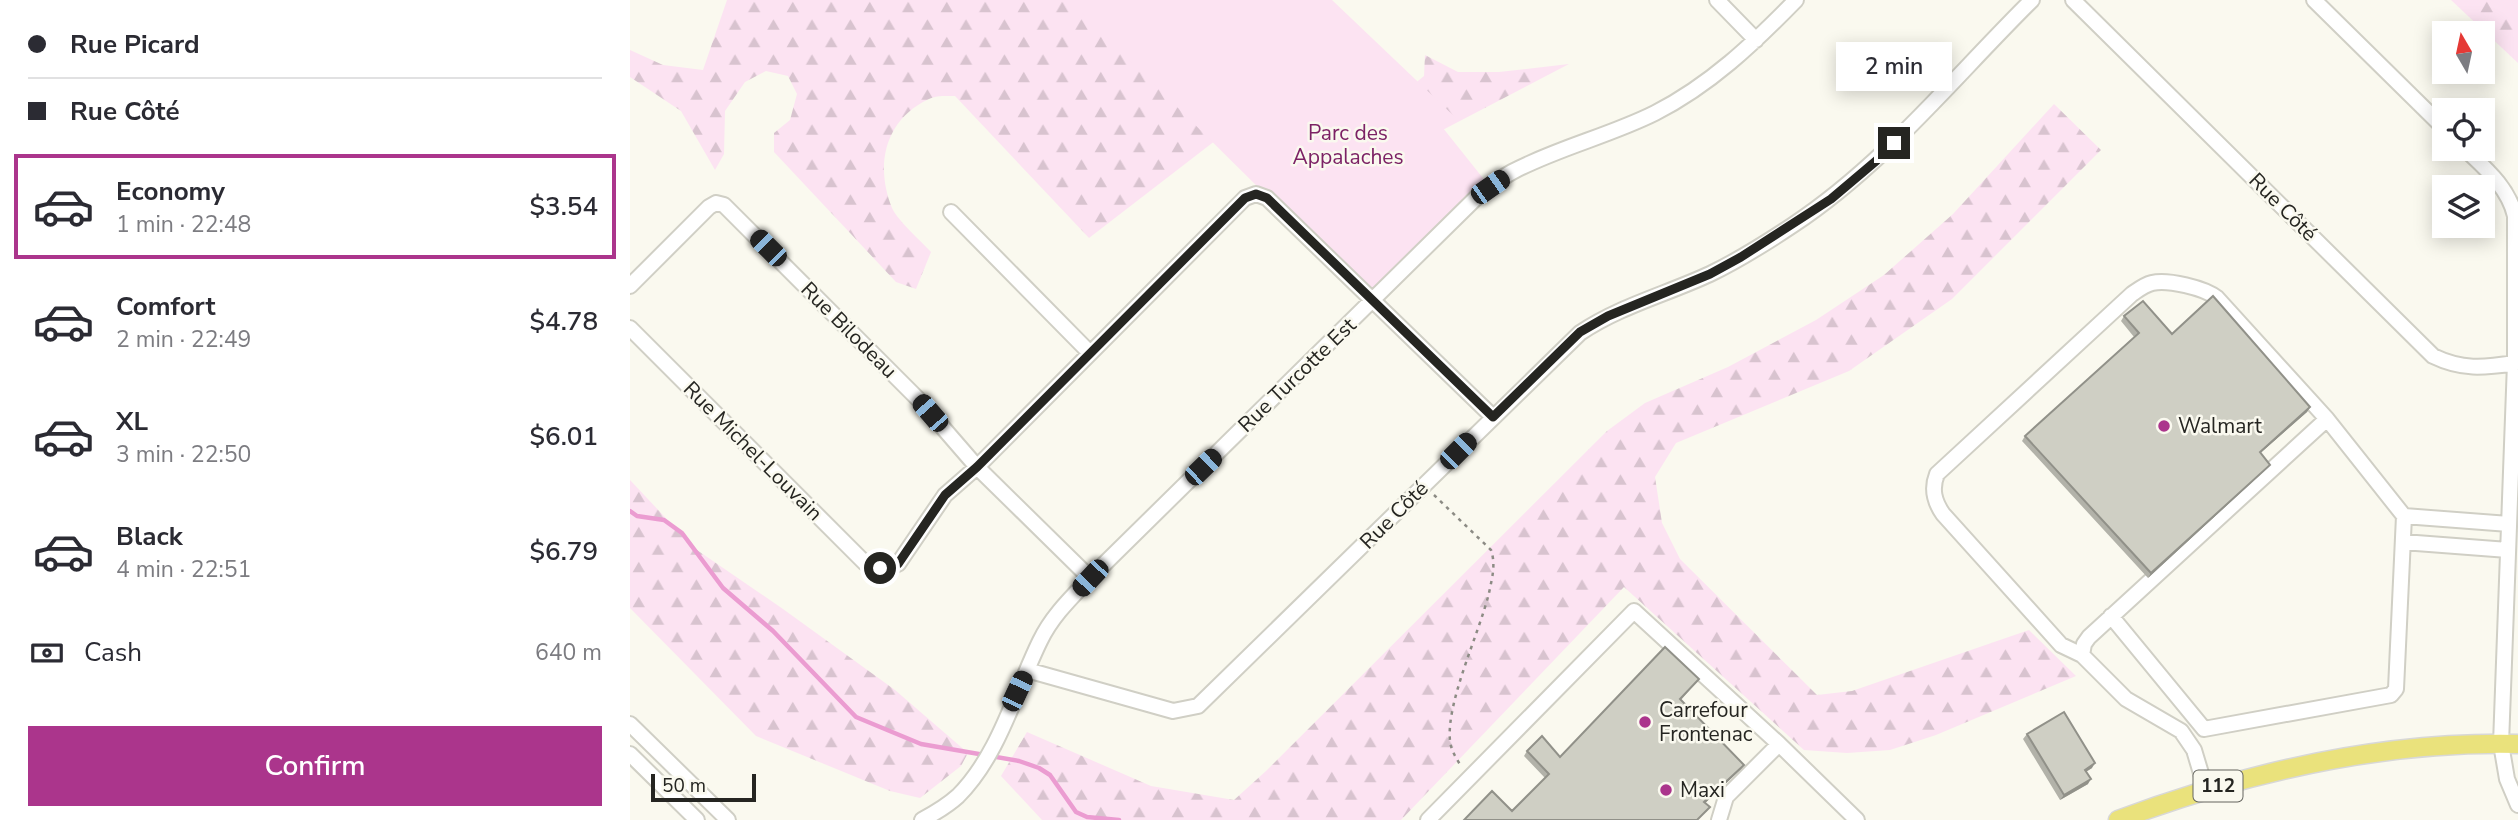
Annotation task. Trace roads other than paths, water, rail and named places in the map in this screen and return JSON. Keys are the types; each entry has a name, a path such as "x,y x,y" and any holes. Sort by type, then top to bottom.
{"main road":[{"name":"112","path":"2118,820 2206,790 2276,772 2404,750 2509,744"}],"street":[{"path":"1717,0 1756,40"},
{"name":"Rue Turcotte Est","path":"922,820 958,796 987,757 1041,639 1057,613 1481,193 1511,173 1656,113 1702,86 1756,40 1796,0"},
{"name":"Rue Côté","path":"1027,670 1173,711 1198,706 1580,332 1608,316 1710,274 1831,199 1876,161 2032,0"},
{"name":"Rue Côté","path":"2073,0 2433,356 2453,365 2473,367 2515,363"},
{"path":"2314,0 2432,115"},
{"path":"2477,161 2503,188 2515,216 2515,363 2508,550 2507,779 2518,806"},
{"path":"977,467 1245,198 1256,194 1267,198 1493,417"},
{"name":"Rue Bilodeau","path":"630,286 709,207 716,203 724,205 919,400 977,467 1090,578"},
{"path":"951,212 1090,352"},
{"path":"2111,616 2204,729 2391,695 2396,689 2404,516 2327,419 2210,293 2161,282 2151,283 2132,295 1937,474 1933,482 1933,494 1943,514 2061,645 2082,655 2126,699 2181,731 2194,750 2206,790"},
{"name":"Rue Michel-Louvain","path":"630,328 865,564 880,568 898,564 945,495 977,467"},
{"path":"2082,655 2084,644 2089,637 2327,419"},
{"path":"2404,516 2509,524"},
{"path":"2403,542 2508,550"},
{"path":"1428,820 1634,611 1779,744 1857,820"},
{"path":"630,724 728,820"},
{"path":"1719,820 1726,797 1779,744"},
{"path":"630,754 696,820"},
{"path":"942,809 953,820"}],"waterway":[{"path":"630,511 637,516 664,520 682,533 723,588 773,631 856,717 921,744 1019,761 1039,768 1050,775 1076,812 1087,817 1119,820"}],"place":[{"name":"Walmart","path":"2164,426"},
{"name":"Carrefour Frontenac","path":"1645,722"},
{"name":"Maxi","path":"1666,790"}],"park label":[{"name":"Parc des Appalaches","path":"1348,145"}]}
